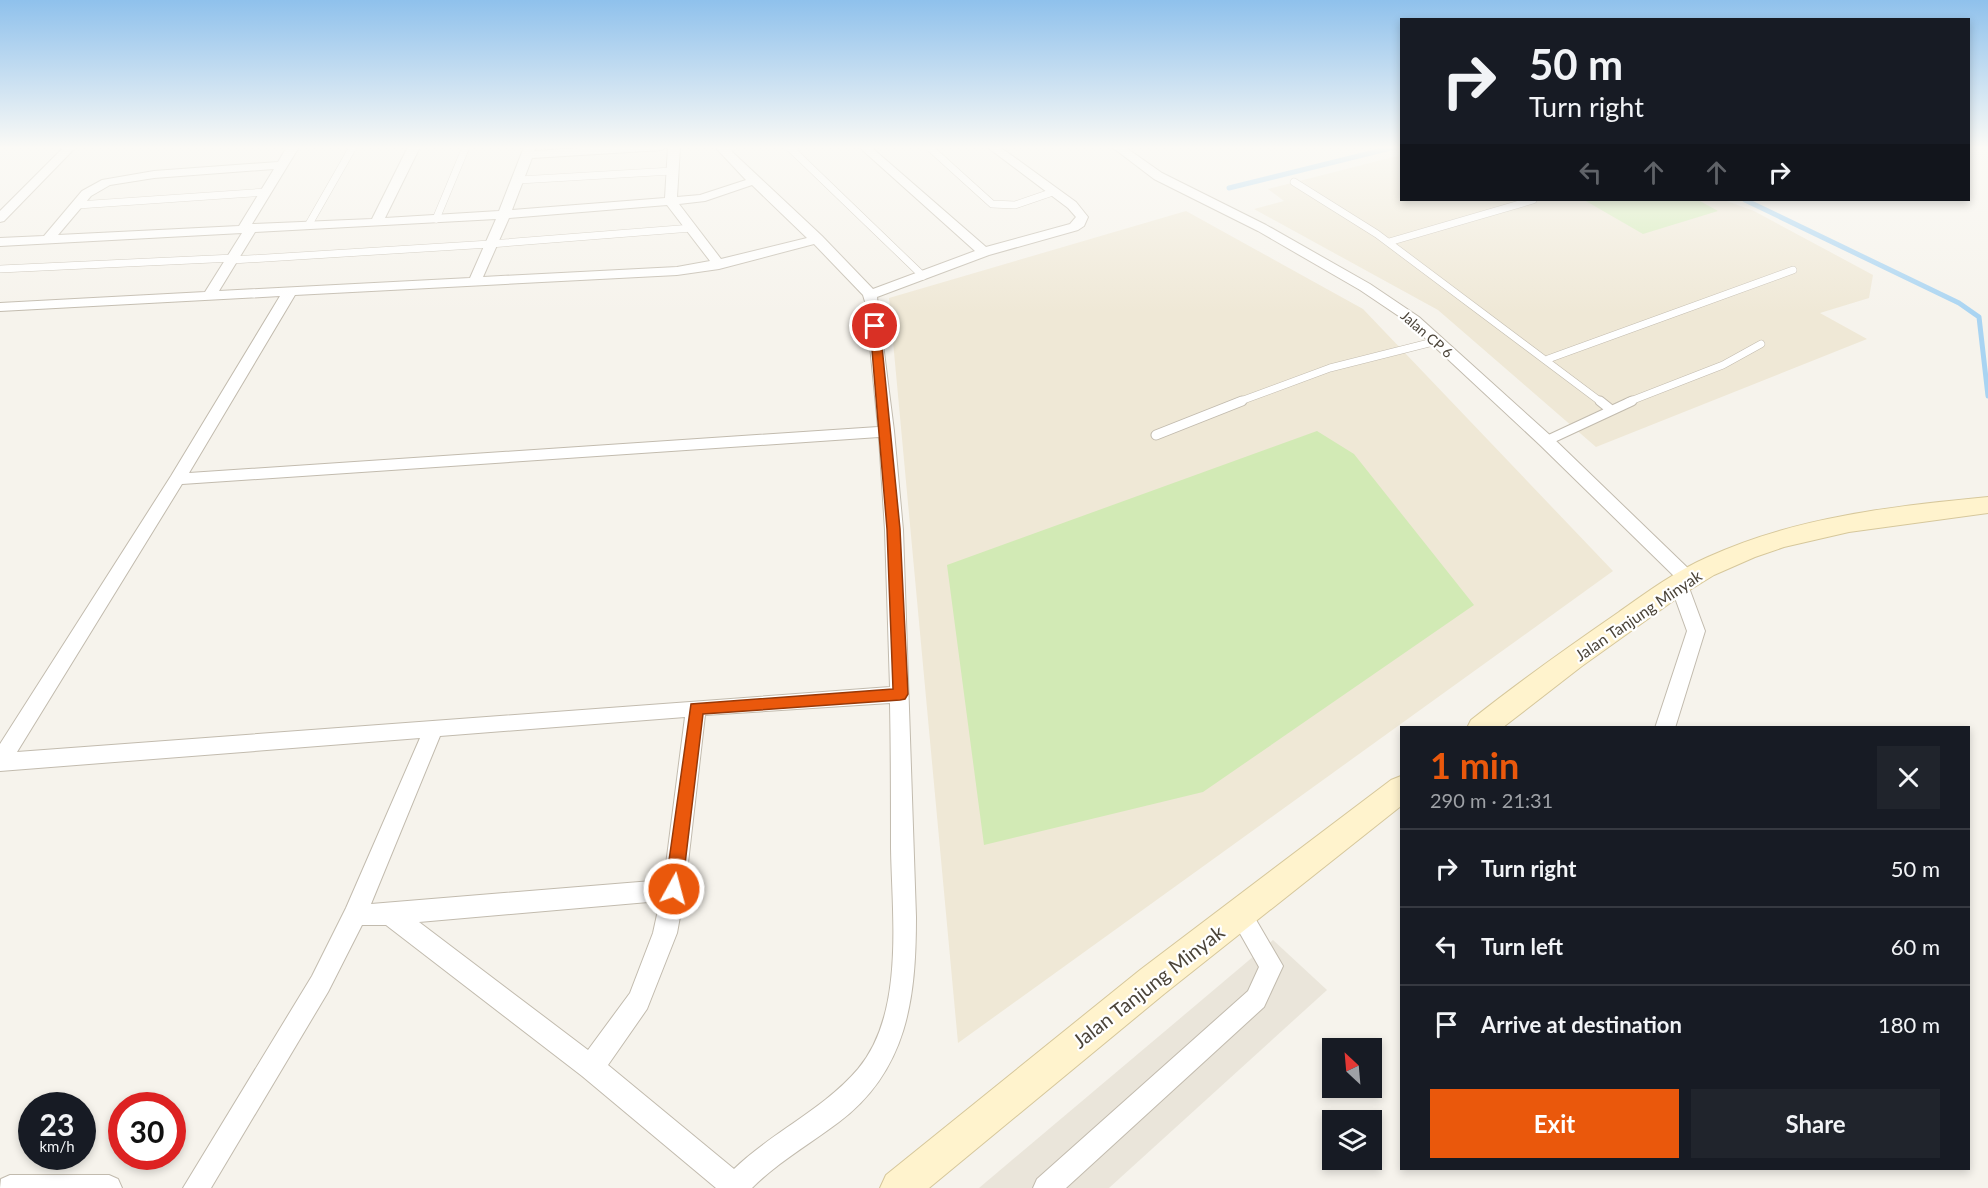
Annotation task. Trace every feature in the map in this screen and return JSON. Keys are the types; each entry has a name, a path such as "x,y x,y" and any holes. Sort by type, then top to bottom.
{"main road":[{"name":"Jalan Tanjung Minyak","path":"1484,726 1549,675 1683,581 1717,563 1753,549 1849,524 1936,510 1988,505"},
{"name":"Jalan Tanjung Minyak","path":"899,1188 1143,989 1400,790"}],"street":[{"path":"0,218 16,202"},
{"path":"47,240 80,202"},
{"path":"211,294 233,259 261,202"},
{"path":"378,220 387,202"},
{"path":"475,281 509,202"},
{"path":"0,242 378,220 436,219 665,202"},
{"path":"671,202 718,264"},
{"path":"390,914 591,1067 733,1187 774,1150 840,1105 862,1085 881,1057 896,1025 903,954 900,694 894,529 886,431 870,294 817,238 778,202"},
{"path":"927,202 984,252"},
{"path":"870,294 984,252 1074,227 1080,223 1082,217 1067,202"},
{"name":"Jalan CP 6","path":"1211,202 1262,228 1365,287 1414,320 1546,441 1683,581"},
{"path":"0,308 211,294 634,274 718,264 817,238"},
{"path":"0,762 177,479 291,290"},
{"path":"177,479 886,431"},
{"path":"1666,726 1696,631 1683,581"},
{"path":"0,762 900,694"},
{"path":"591,1067 639,1000 665,933 674,889 696,708"},
{"path":"196,1188 320,984 355,915 433,730"},
{"path":"355,915 390,914 674,889"},
{"path":"1046,1188 1257,999 1271,966 1240,914"},
{"path":"10,1188 110,1188"}],"lane":[{"path":"78,205 115,202"},
{"path":"309,224 321,202"},
{"path":"436,219 443,202"},
{"path":"847,202 923,276"},
{"path":"990,202 998,206 1020,202"},
{"path":"1330,202 1389,242 1548,358 1610,409"},
{"path":"1389,242 1525,202"},
{"path":"0,269 233,259 490,244 692,228"},
{"path":"1548,358 1793,270"},
{"path":"1156,435 1250,397 1371,354 1437,341"},
{"path":"1546,441 1610,409 1723,365 1761,344"}],"shaded area":[{"path":"1279,202 1731,202 1754,211 1873,275 1869,298 1820,313 1867,339 1596,447 1438,310 1254,209"},
{"path":"1186,211 1363,309 1613,571 958,1043 889,298"},
{"path":"1273,940 1327,990 1109,1188 979,1188"}],"green space":[{"path":"1588,202 1702,202 1718,211 1643,234"},
{"path":"1317,431 1354,454 1474,605 1203,792 984,845 947,565"}],"waterway":[{"path":"1750,202 1959,303 1979,317 1988,396"}],"route":[{"path":"674,889 696,708 900,694 894,529 875,326"}]}
